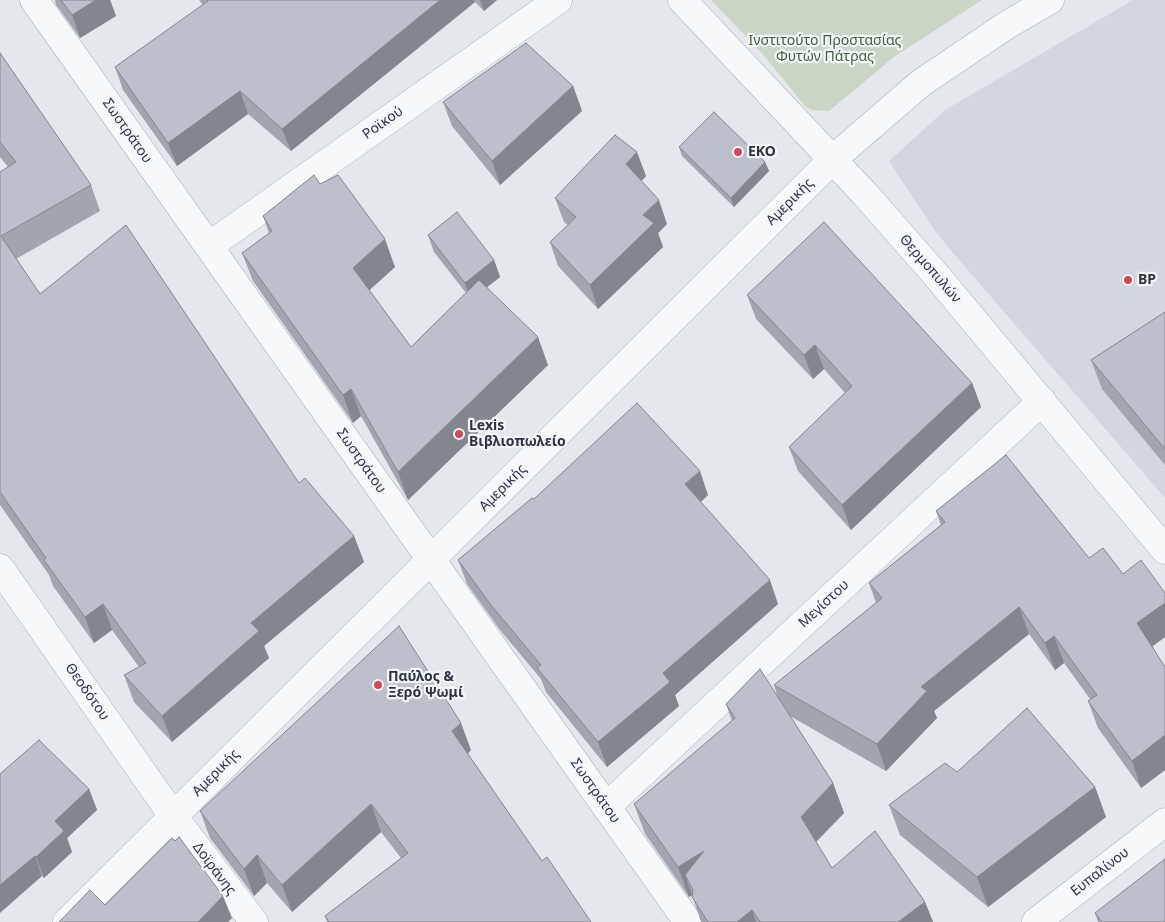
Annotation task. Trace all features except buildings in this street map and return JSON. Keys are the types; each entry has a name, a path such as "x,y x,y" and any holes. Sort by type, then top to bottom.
{"street":[{"name":"Σωστράτου","path":"34,0 688,922"},
{"name":"Ροϊκού","path":"208,246 558,0"},
{"name":"Θερμοπυλών","path":"682,0 833,158 936,275 1165,550"},
{"name":"Αμερικής","path":"67,922 833,158 921,83 1007,25 1050,0"},
{"name":"Μεγίστου","path":"606,807 1042,401"},
{"name":"Θεοδότου","path":"0,568 173,816"},
{"name":"Δοϊράνης","path":"173,816 254,922"},
{"name":"Ευπαλίνου","path":"1054,917 1165,822"}],"shaded area":[{"path":"1133,0 1165,0 1165,498 935,231 889,161 945,110"}],"green space":[{"name":"Ινστιτούτο Προστασίας Φυτών Πάτρας","path":"711,0 982,0 894,57 829,111 812,110 806,107 761,52"}],"place":[{"name":"EKO","path":"738,152"},
{"name":"BP","path":"1128,280"},
{"name":"Lexis Βιβλιοπωλείο","path":"459,434"},
{"name":"Παύλος & Ξερό Ψωμί","path":"378,685"}]}
